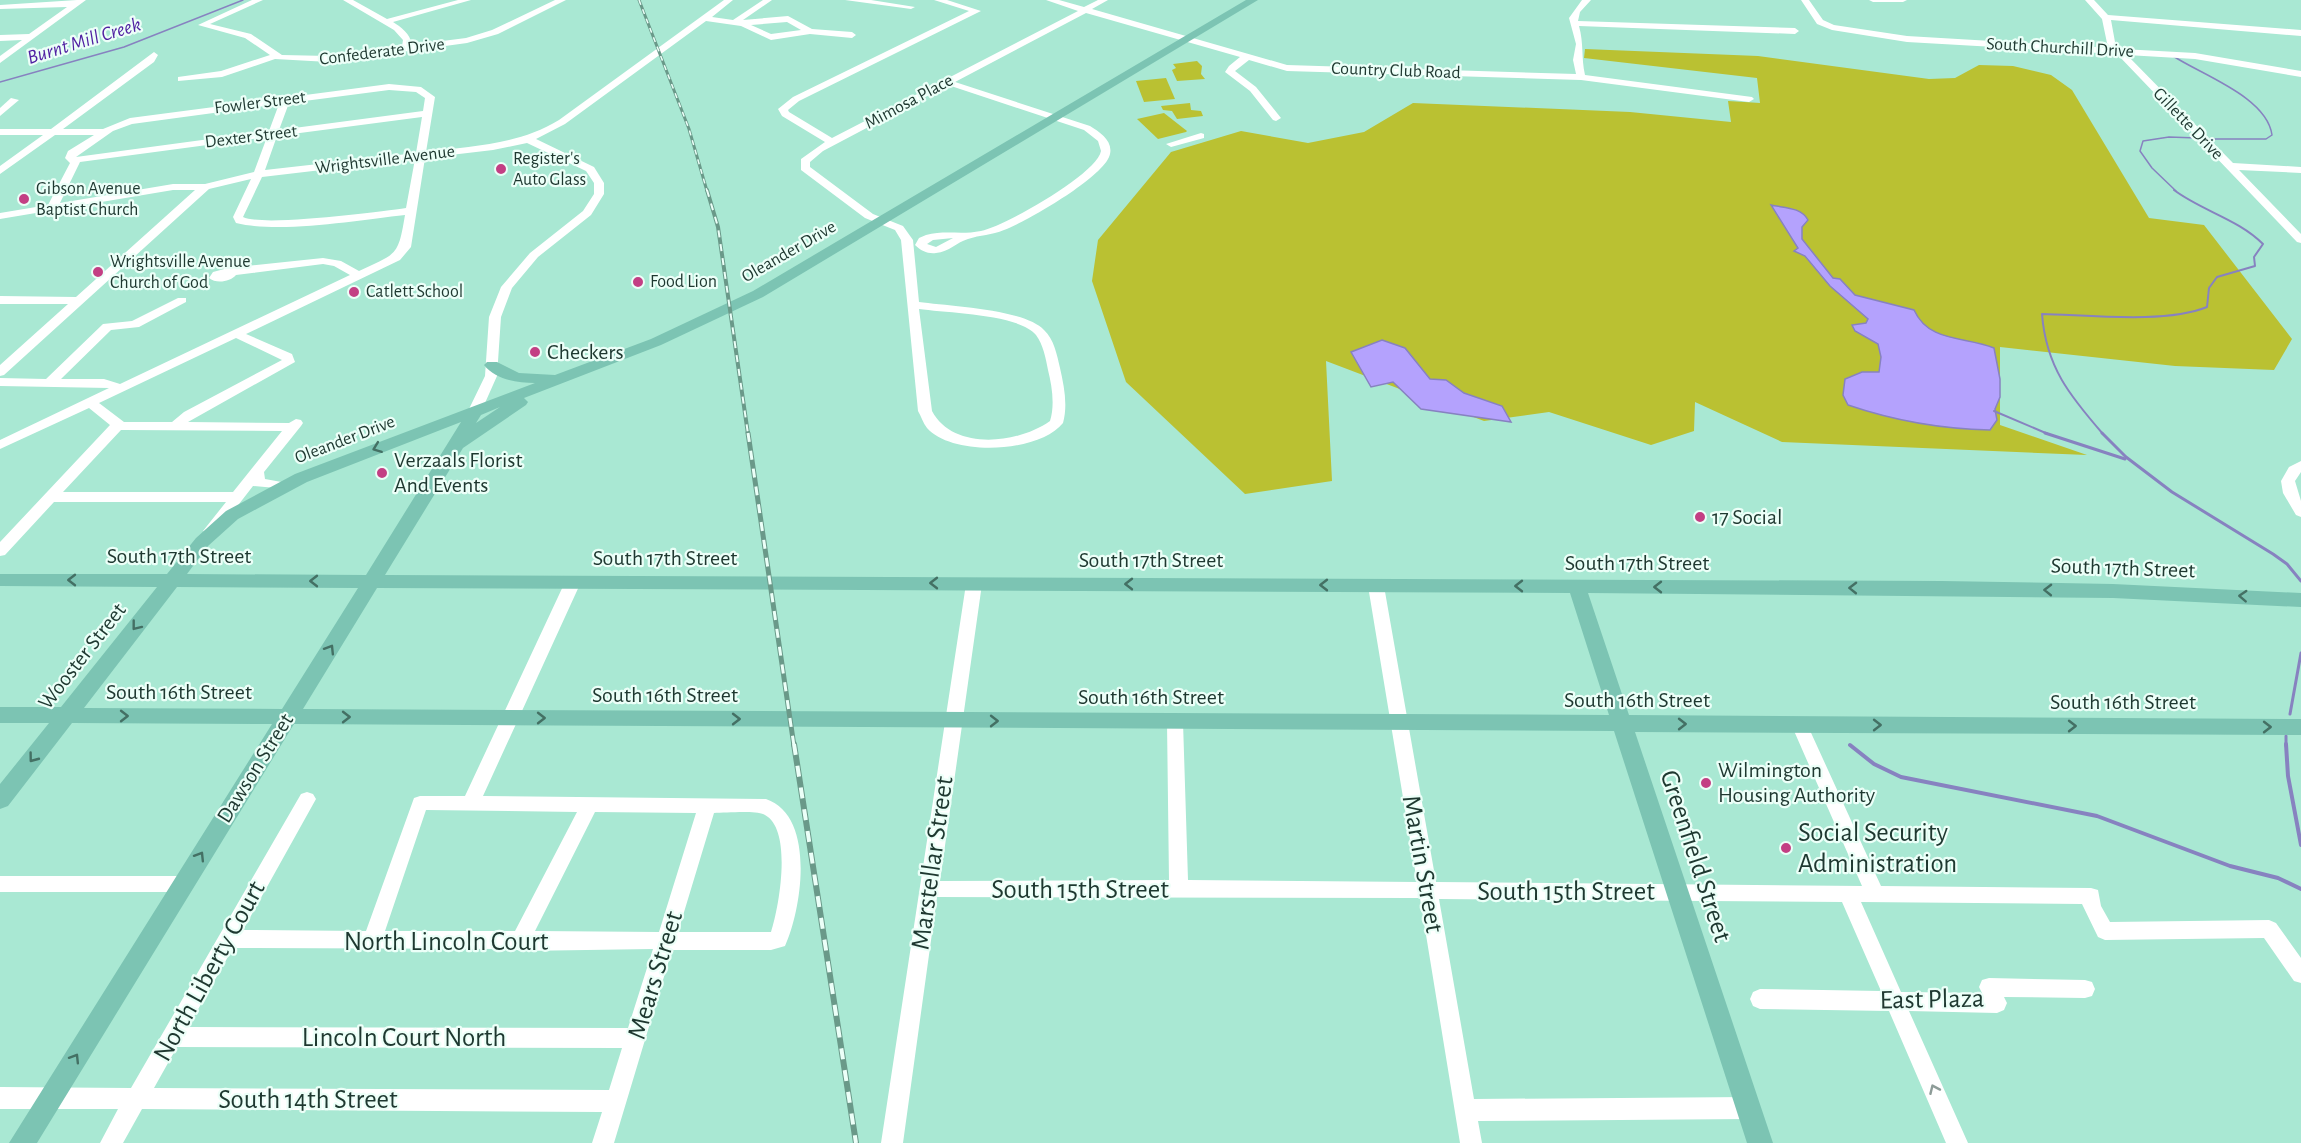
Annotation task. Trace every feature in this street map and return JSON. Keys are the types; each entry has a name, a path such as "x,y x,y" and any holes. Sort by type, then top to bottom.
{"main road":[{"name":"Oleander Drive","path":"242,501 476,409 547,385 711,318 758,294 1253,0"},
{"path":"492,365 504,375 515,379 569,376"},
{"path":"452,453 489,421 547,385"},
{"name":"Dawson Street","path":"22,1143 452,453 476,409"},
{"path":"418,432 437,429 449,431 454,444 452,453"},
{"name":"Wooster Street","path":"0,800 202,542 242,501"},
{"name":"South 17th Street","path":"0,580 2053,590 2301,600"},
{"name":"Greenfield Street","path":"1577,587 1760,1143"},
{"name":"South 16th Street","path":"0,715 2301,727"}],"street":[{"name":"Confederate Drive","path":"259,0 202,25 248,36 275,56 311,61 453,44 485,35 562,0"},
{"path":"347,0 406,37 406,50"},
{"path":"384,22 467,0"},
{"name":"Wrightsville Avenue","path":"0,216 173,187 205,187 226,180 259,174 422,156 529,140 562,122 729,0"},
{"path":"735,22 768,0"},
{"path":"849,0 911,7"},
{"path":"832,142 785,114 783,109 796,99 977,11 939,0"},
{"name":"Country Club Road","path":"1050,0 1298,69 1581,77 1749,99"},
{"name":"Mimosa Place","path":"880,220 869,216 805,168 804,163 810,155 1104,0"},
{"path":"1581,77 1577,60 1580,44 1573,23 1574,13 1587,0"},
{"name":"South Churchill Drive","path":"1805,0 1820,22 1833,27 1907,39 2206,57 2301,74"},
{"path":"1873,0 1903,0"},
{"name":"Gillette Drive","path":"2089,0 2105,17 2109,40 2118,51 2301,240"},
{"path":"0,7 79,2"},
{"path":"0,59 79,2"},
{"path":"2105,17 2301,33"},
{"path":"705,18 735,22 788,19 810,31"},
{"path":"735,22 768,36 810,31 852,35"},
{"path":"1573,23 1795,31"},
{"path":"0,38 31,37"},
{"path":"0,171 151,60 153,55"},
{"path":"181,79 222,74 275,56"},
{"path":"1248,56 1230,72 1252,89 1276,118"},
{"path":"947,82 1055,117 1099,135 1106,148 1103,161 1009,224 985,234 962,237"},
{"name":"Fowler Street","path":"105,132 140,118 389,87 418,89 430,97 429,113"},
{"path":"0,113 14,100"},
{"path":"285,100 259,174 238,217 240,221 256,224 330,220 412,211"},
{"path":"0,445 396,258 405,247 429,113"},
{"name":"Dexter Street","path":"73,160 429,113"},
{"path":"0,132 105,132"},
{"path":"52,206 75,162 70,156 105,132"},
{"path":"1171,144 1201,136"},
{"name":"Dawson Street","path":"476,409 491,376 495,317 507,287 534,255 587,213 599,195 599,183 590,169 529,140"},
{"path":"2229,166 2301,170"},
{"path":"0,372 205,187"},
{"path":"880,220 899,228 906,236 913,305 925,411 927,420 937,431 960,439 1009,442 1036,437 1056,423 1060,402 1046,344 1040,332 1026,322 1012,318 913,305"},
{"path":"2288,227 2301,228"},
{"path":"232,272 323,261 337,263 360,276"},
{"path":"0,300 78,301"},
{"path":"49,382 107,327 135,324 182,300"},
{"path":"90,403 118,425 175,426 189,415 288,364 289,358 236,334"},
{"path":"0,382 104,383 115,386 115,390"},
{"name":"Dawson Street","path":"461,415 484,390"},
{"name":"Wooster Street","path":"175,426 296,424 257,470 242,501"},
{"path":"0,551 118,425"},
{"path":"2301,465 2289,474 2286,481 2291,498 2301,512"},
{"path":"257,470 258,483 282,486"},
{"path":"51,497 242,501"},
{"path":"470,804 573,582"},
{"name":"Marstellar Street","path":"891,1143 974,584"},
{"name":"Martin Street","path":"1376,586 1471,1143"},
{"path":"1175,722 1179,888"},
{"path":"1799,724 1875,894"},
{"name":"North Liberty Court","path":"111,1143 307,799"},
{"path":"372,941 420,803 707,806"},
{"path":"520,942 590,805"},
{"name":"North Lincoln Court","path":"227,939 520,942 778,940 791,874 788,835 778,812 766,806 707,806"},
{"name":"Mears Street","path":"603,1143 707,806"},
{"path":"0,884 182,884"},
{"name":"South 15th Street","path":"928,889 1179,888 1428,892 1677,891 2091,896 2092,907 2105,931 2269,930 2301,974"},
{"path":"1848,894 1957,1143"},
{"name":"East Plaza","path":"1760,999 1997,1003 1989,987 2085,989"},
{"name":"Lincoln Court North","path":"172,1037 636,1038"},
{"name":"South 14th Street","path":"0,1098 616,1101"},
{"path":"1466,1110 1749,1108"}],"shaded area":[{"path":"1585,49 1758,56 1929,79 1955,78 1979,65 2013,66 2051,75 2072,90 2149,218 2204,225 2292,339 2274,370 2175,366 2000,347 2000,425 2087,455 1782,442 1695,402 1694,431 1651,445 1549,412 1484,421 1326,361 1332,481 1245,494 1126,382 1092,281 1098,240 1171,152 1241,131 1308,143 1364,132 1413,103 1630,112 1731,122 1728,101 1760,103 1757,78 1584,58"},
{"path":"1197,61 1202,66 1201,74 1205,79 1177,81 1172,70 1176,68 1173,64"},
{"path":"1166,78 1175,99 1144,102 1136,81"},
{"path":"1190,103 1191,110 1201,111 1203,116 1177,119 1172,111 1163,110 1161,106"},
{"path":"1164,113 1187,131 1158,139 1137,119"},
{"path":"1771,205 1792,209 1805,216 1808,220 1802,227 1802,239 1833,278 1840,279 1855,295 1914,310 1921,321 1938,333 1994,348 2000,379 2000,397 1995,409 1997,420 1990,430 1918,423 1848,405 1843,395 1845,379 1862,372 1879,372 1881,357 1878,344 1855,331 1852,325 1866,323 1868,319 1830,286 1805,256 1794,251 1798,248"},
{"path":"1382,340 1405,348 1430,379 1446,380 1464,393 1502,406 1511,422 1421,409 1393,382 1371,387 1351,352"}],"waterway":[{"name":"Burnt Mill Creek","path":"0,82 124,47 243,0"},
{"path":"2173,56 2246,98 2268,121 2272,135 2266,139 2208,139"},
{"path":"2176,191 2152,168 2140,151 2143,141 2169,137 2197,138"},
{"path":"2103,434 2070,393 2054,365 2044,333 2042,314 2148,317 2190,312 2207,307 2209,288 2217,277 2255,266 2254,257 2263,244 2231,221 2174,190"},
{"path":"1994,411 2048,434"},
{"path":"2048,434 2125,459"},
{"path":"2103,434 2126,457 2172,492 2273,554 2287,564 2301,581"},
{"path":"2290,714 2301,653"},
{"path":"2286,736 2286,744"},
{"path":"2286,744 2288,776 2301,845"},
{"path":"1850,745 1874,764 1901,777 2097,816 2230,866 2278,878 2301,889"}],"railway":[{"path":"639,0 689,129 707,191"},
{"path":"707,190 718,227 748,434"},
{"path":"748,433 794,746"},
{"path":"794,744 856,1143"}],"place":[{"name":"Register's Auto Glass","path":"501,169"},
{"name":"Gibson Avenue Baptist Church","path":"24,199"},
{"name":"Wrightsville Avenue Church of God","path":"98,272"},
{"name":"Food Lion","path":"638,282"},
{"name":"Catlett School","path":"354,292"},
{"name":"Checkers","path":"535,352"},
{"name":"Verzaals Florist And Events","path":"382,473"},
{"name":"17 Social","path":"1700,517"},
{"name":"Wilmington Housing Authority","path":"1706,783"},
{"name":"Social Security Administration","path":"1786,848"}]}
